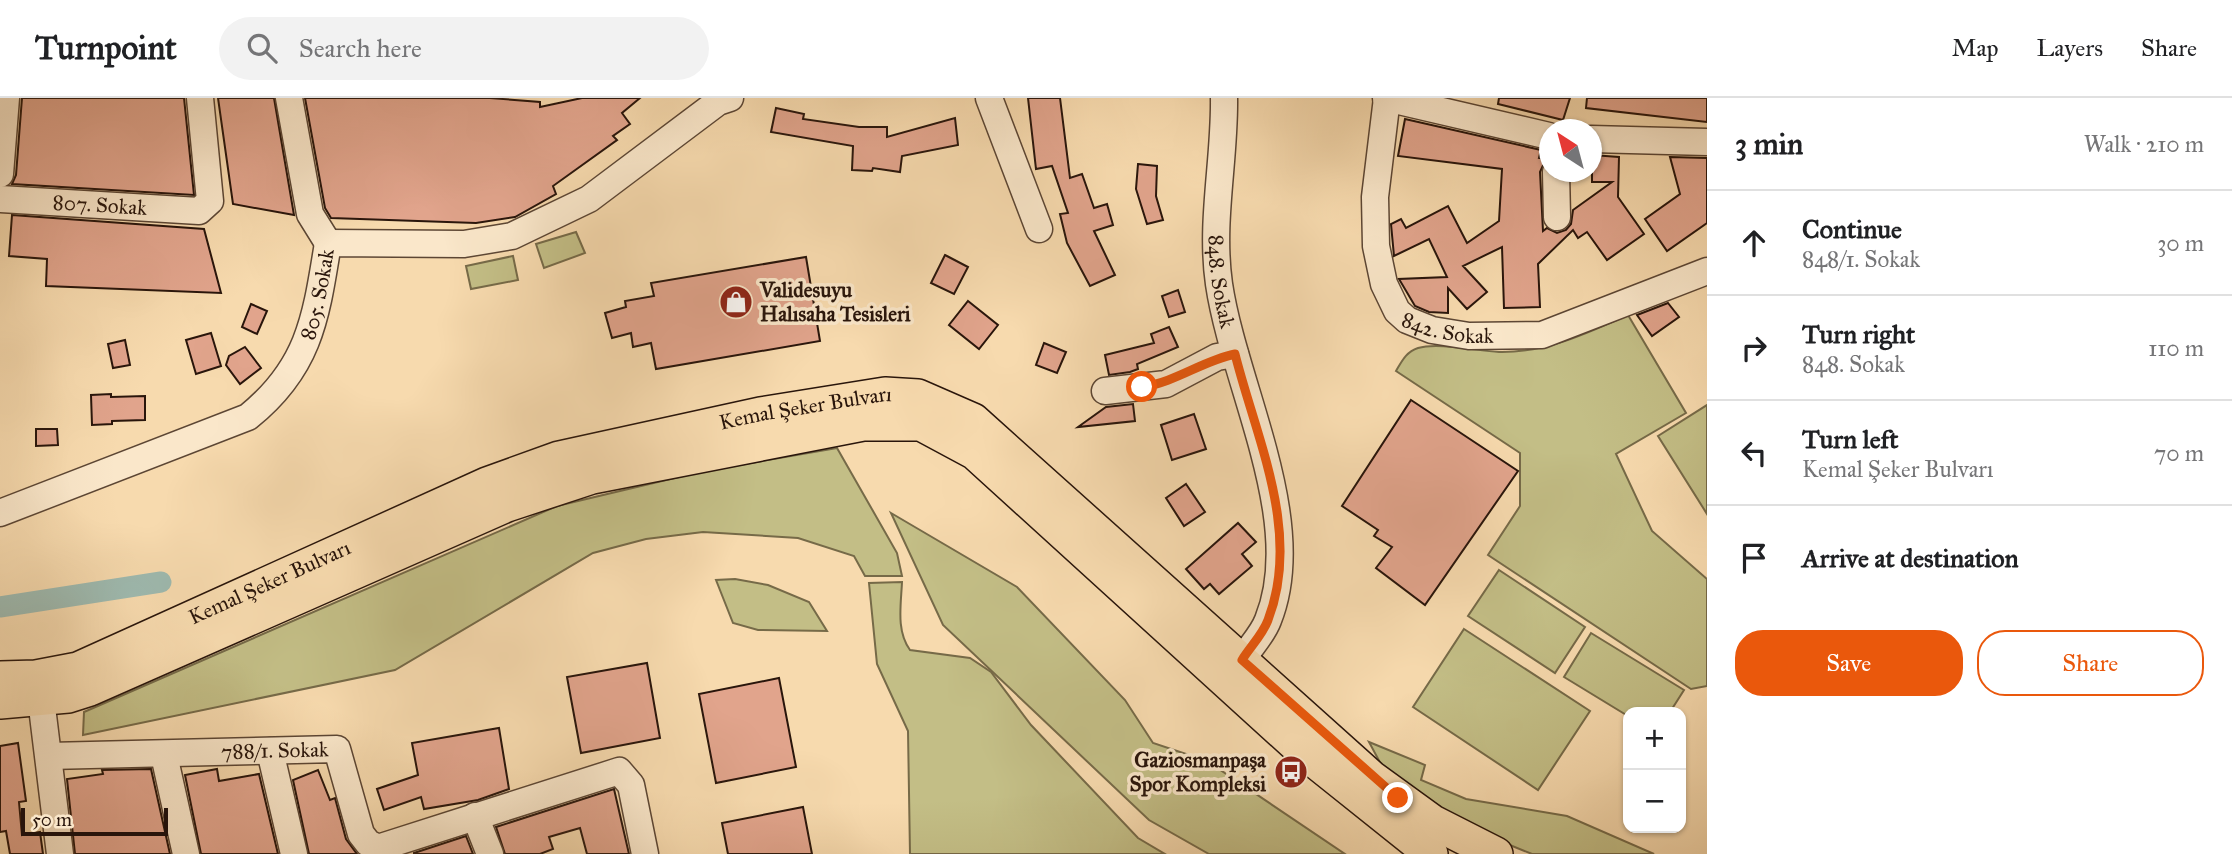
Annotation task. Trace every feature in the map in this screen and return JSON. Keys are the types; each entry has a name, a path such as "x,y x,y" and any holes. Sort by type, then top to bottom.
{"main road":[{"name":"Kemal Şeker Bulvarı","path":"0,678 36,677 78,669 529,467 760,414 886,394 918,396 973,420 1389,791 1442,827 1496,854"},
{"name":"Kemal Şeker Bulvarı","path":"0,702 68,696 90,689 507,505 558,487 835,427 897,422 921,424 975,453 1306,754 1431,854"}],"street":[{"path":"0,174 6,98"},
{"name":"807. Sokak","path":"0,200 199,211 210,201 200,98"},
{"path":"289,98 310,214 328,243"},
{"name":"805. Sokak","path":"0,513 247,417 271,398 305,348 316,318 328,243 464,244 512,236 589,199 709,109 730,98"},
{"path":"989,98 1039,229"},
{"name":"848. Sokak","path":"1224,98 1217,228 1219,283 1235,354 1277,506 1281,540 1268,621 1242,660"},
{"path":"1387,98 1539,134"},
{"name":"842. Sokak","path":"1387,98 1375,197 1376,246 1384,284 1397,311 1407,320 1432,330 1469,336 1542,335 1707,271"},
{"path":"1602,139 1707,142"},
{"path":"1556,182 1557,217"},
{"path":"1105,391 1166,384 1217,358 1235,354"},
{"path":"41,699 60,854"},
{"name":"788/1. Sokak","path":"49,756 337,749 361,834 368,843 378,848 619,771 627,776 631,785 645,854"},
{"path":"270,751 294,854"},
{"path":"164,755 186,854"},
{"path":"475,816 490,854"}],"shaded area":[{"path":"576,232 585,253 544,268 536,244"},
{"path":"513,256 518,280 471,289 466,266"},
{"path":"1628,315 1686,413 1616,454 1652,531 1707,579 1707,686 1691,689 1488,555 1520,506 1520,453 1396,371 1407,354 1426,346 1499,352 1533,349 1566,341"},
{"path":"1707,405 1707,514 1658,436"},
{"path":"837,448 897,553 902,576 865,576 854,556 798,538 703,532 646,539 593,553 395,670 83,735 84,712 557,506 704,471"},
{"path":"891,513 1017,587 1125,700 1153,743 1207,761 1345,854 1209,854 1149,820 943,625"},
{"path":"1499,570 1585,627 1555,673 1468,616"},
{"path":"735,579 768,585 809,602 827,631 758,630 733,623 716,580"},
{"path":"902,582 901,626 910,650 970,658 991,672 1031,725 1138,838 1165,854 910,854 908,731 877,664 869,583"},
{"path":"1464,629 1590,711 1538,790 1413,707"},
{"path":"1591,633 1684,690 1673,707 1623,707 1623,713 1564,677"},
{"path":"1369,742 1425,765 1421,780 1466,799 1567,816 1654,854 1532,854 1478,832 1383,768"}],"building":[{"path":"22,98 184,98 194,195 12,184 16,175"},
{"path":"218,98 274,98 294,215 233,204"},
{"path":"305,98 490,98 540,102 540,107 582,98 640,98 622,113 630,124 613,136 617,140 553,186 556,194 515,217 476,223 331,218 325,208"},
{"path":"1028,98 1060,98 1070,178 1082,174 1094,208 1107,204 1113,225 1094,231 1115,275 1090,286 1067,243 1060,214 1068,213 1052,166 1036,169"},
{"path":"1499,98 1570,98 1563,119 1498,104"},
{"path":"1587,98 1707,98 1707,122 1586,108"},
{"path":"776,108 804,114 803,119 859,127 887,127 887,137 955,118 958,145 902,156 900,172 873,168 872,171 852,170 853,146 771,132"},
{"path":"1405,119 1539,150 1543,231 1547,228 1557,233 1566,230 1571,224 1573,210 1612,182 1602,182 1602,156 1619,157 1618,197 1644,234 1607,260 1587,232 1578,238 1573,230 1538,264 1540,307 1504,308 1502,247 1463,266 1487,292 1467,309 1448,288 1448,313 1429,312 1415,306 1399,279 1447,277 1429,239 1394,256 1391,224 1401,219 1406,228 1448,206 1467,243 1499,221 1502,169 1398,156"},
{"path":"1670,157 1707,158 1707,223 1667,251 1645,219 1680,194"},
{"path":"1138,164 1157,166 1156,196 1163,220 1147,224 1136,189"},
{"path":"12,215 204,229 221,293 46,286 47,259 9,256"},
{"path":"945,255 968,267 954,294 931,283"},
{"path":"806,257 820,341 656,369 651,343 633,347 631,333 612,338 605,313 626,307 625,301 654,296 651,283"},
{"path":"1178,290 1185,312 1169,317 1162,296"},
{"path":"968,301 998,325 979,349 949,325"},
{"path":"1668,303 1679,317 1652,336 1637,315"},
{"path":"251,304 267,311 257,334 242,327"},
{"path":"1169,327 1178,347 1137,364 1138,369 1109,375 1105,355 1154,343 1151,334"},
{"path":"211,333 221,366 196,374 186,340"},
{"path":"125,340 130,365 113,368 108,344"},
{"path":"1044,343 1066,352 1057,373 1036,365"},
{"path":"245,347 261,368 240,384 226,365 229,356"},
{"path":"111,394 111,397 145,396 145,420 112,421 112,424 92,425 91,395"},
{"path":"1411,400 1518,471 1425,605 1376,568 1392,547 1374,536 1378,530 1342,506"},
{"path":"1133,404 1135,421 1078,427 1106,407"},
{"path":"1194,414 1206,449 1172,460 1161,425"},
{"path":"36,429 57,429 58,445 36,446"},
{"path":"1186,484 1205,512 1184,526 1166,498"},
{"path":"1238,523 1256,542 1242,554 1252,566 1219,594 1210,584 1204,589 1186,569"},
{"path":"647,663 660,738 581,753 567,677"},
{"path":"779,678 796,767 716,783 699,694"},
{"path":"499,728 509,789 478,800 424,809 421,797 384,810 377,789 418,775 412,743"},
{"path":"18,743 26,801 19,802 22,835 40,832 43,854 10,854 6,831 0,832 0,746"},
{"path":"151,769 170,854 75,854 67,779 103,774 102,770"},
{"path":"217,769 219,781 259,774 278,854 201,854 185,775"},
{"path":"318,770 330,800 335,798 346,839 357,854 309,854 293,780"},
{"path":"614,789 629,854 587,854 580,828 549,837 553,849 540,854 505,854 496,827"},
{"path":"803,807 812,854 728,854 722,823"},
{"path":"466,836 473,854 414,854 414,853"}],"waterway":[{"path":"0,607 161,582"}],"place":[{"name":"Validesuyu Halısaha Tesisleri","path":"736,302"},
{"name":"Gaziosmanpaşa Spor Kompleksi","path":"1291,772"}],"route":[{"path":"1142,387 1166,384 1217,358 1235,354 1277,506 1281,540 1278,576 1268,621 1242,660 1371,777 1398,798"}]}
